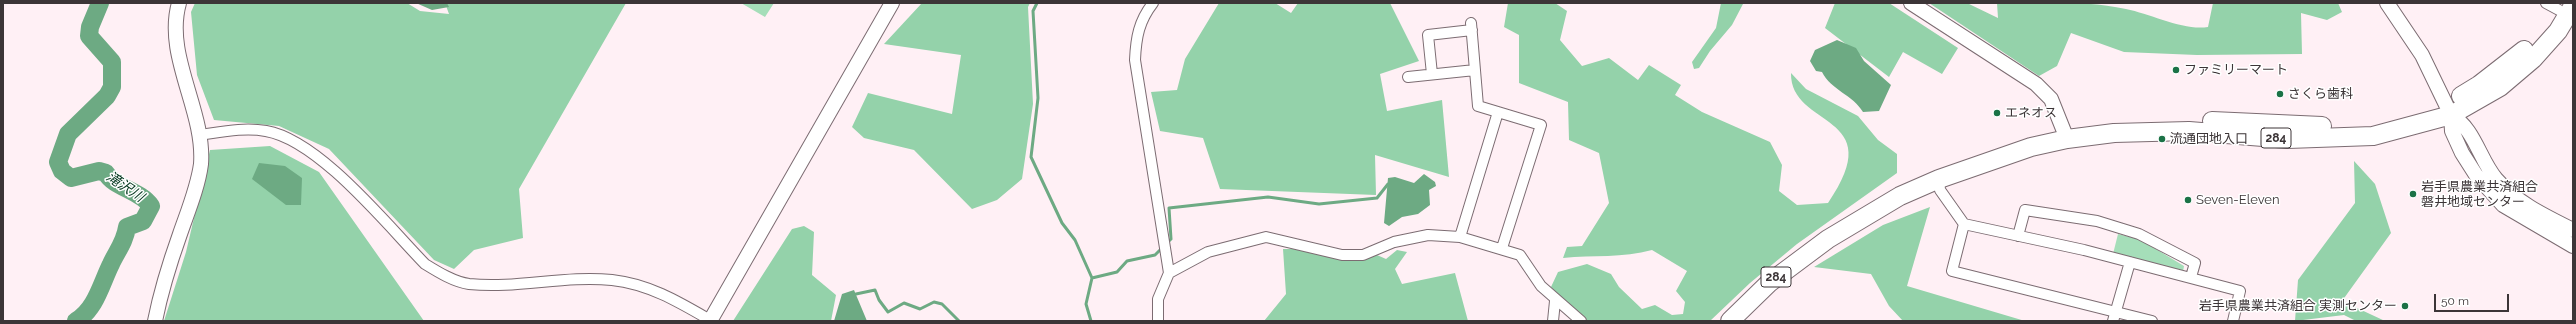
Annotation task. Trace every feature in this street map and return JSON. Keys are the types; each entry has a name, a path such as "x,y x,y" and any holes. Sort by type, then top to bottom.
{"highway":[{"name":"284","path":"1828,239 1847,221 1895,190 1999,147 2114,121 2183,119 2302,126 2370,124 2449,110 2479,85 2517,57 2547,27 2560,6"},
{"name":"284","path":"1730,321 1769,283 1828,239 1900,196 1939,179 2031,147 2065,133"}],"street":[{"path":"155,321 161,292 194,192 201,164 199,135 177,45 175,16 179,3"},
{"path":"199,135 239,130 267,131 299,143 327,163 425,264 442,274 468,284 497,284 587,278 628,282 662,293 710,320 892,3"},
{"path":"1153,3 1143,16 1136,36 1135,60 1169,273 1158,299 1158,321"},
{"path":"1911,3 2036,84 2051,99 2065,133"},
{"path":"2387,3 2422,55 2449,110 2452,131 2462,153 2486,189 2516,215 2573,246"},
{"path":"1432,74 1428,35 1472,26 1478,106 1541,125 1502,248"},
{"path":"1408,77 1475,70"},
{"path":"2449,110 2468,128 2480,156 2508,191 2523,204 2573,230"},
{"path":"1460,237 1498,112"},
{"path":"1939,179 1940,190 1964,224 2130,262 2240,291 2233,321"},
{"path":"2018,236 2026,210 2097,221 2139,234 2196,263 2191,277"},
{"path":"1964,224 1952,271 2115,316 2152,321"},
{"path":"1169,273 1208,252 1266,237 1342,255 1364,255 1394,242 1428,235 1460,237 1502,248 1520,255 1541,286 1582,321"},
{"path":"2115,316 2130,262"},
{"path":"1553,321 1556,300"}],"shaded area":[{"path":"195,3 407,3 420,11 449,14 445,3 626,3 519,189 523,238 474,250 454,269 434,260 329,149 279,126 214,120 197,75 191,12"},
{"path":"416,3 447,3 449,7 432,10"},
{"path":"741,3 774,3 765,17"},
{"path":"922,3 1030,3 1028,7 1033,104 1022,179 997,200 972,209 914,150 864,138 852,127 868,93 952,114 961,55 884,44"},
{"path":"1219,3 1275,3 1291,13 1298,3 1390,3 1419,61 1380,74 1387,111 1442,100 1449,177 1375,155 1376,195 1220,189 1203,138 1160,131 1151,92 1177,90 1185,59"},
{"path":"1508,3 1555,3 1567,11 1560,40 1582,66 1609,58 1638,80 1649,65 1681,85 1675,95 1702,112 1770,142 1782,165 1779,191 1797,205 1828,203 1844,174 1849,152 1844,137 1833,125 1805,104 1795,91 1791,73 1806,89 1858,116 1878,140 1897,154 1897,173 1797,244 1750,283 1710,321 1585,321 1551,287 1558,272 1587,264 1611,274 1619,287 1642,309 1655,305 1672,315 1683,314 1685,302 1676,291 1687,271 1652,250 1641,253 1619,255 1563,258 1567,247 1582,246 1609,203 1599,153 1569,140 1568,102 1519,83 1519,35 1504,27"},
{"path":"1721,3 1743,4 1732,25 1710,51 1699,68 1694,69 1692,62 1716,28"},
{"path":"1835,3 1889,3 1958,48 1942,74 1903,52 1889,77 1825,28"},
{"path":"1929,3 1967,3 1998,18 1997,3 2094,4 2136,11 2189,27 2199,28 2208,27 2213,3 2338,3 2342,12 2327,20 2301,13 2302,54 2197,55 2124,52 2071,33 2057,66 2039,76"},
{"path":"1837,40 1856,48 1864,61 1891,85 1879,111 1863,112 1854,101 1836,88 1822,72 1816,71 1810,61 1815,50"},
{"path":"270,146 319,172 424,321 164,321 186,252 210,150"},
{"path":"2354,161 2375,184 2391,233 2342,301 2385,321 2356,321 2344,315 2295,321 2298,280 2355,203"},
{"path":"259,163 285,166 302,178 301,205 286,205 252,179"},
{"path":"1424,174 1435,182 1436,186 1429,190 1430,205 1418,214 1402,217 1389,226 1384,223 1388,178 1395,177 1414,183"},
{"path":"1930,207 1907,286 2025,321 1903,321 1889,306 1871,274 1814,267 1883,225"},
{"path":"804,226 814,232 812,275 836,295 831,321 733,321 792,229"},
{"path":"2118,234 2141,240 2184,266 2183,272 2113,254"},
{"path":"1283,249 1306,249 1345,259 1377,255 1386,259 1397,250 1407,252 1395,269 1402,284 1455,273 1468,321 1264,321 1286,294"},
{"path":"854,290 867,321 834,321 842,294"}],"waterway":[{"name":"滝沢川","path":"76,321 83,316 97,296 111,264 123,242 127,227 143,221 151,206 140,196 115,182 106,173 99,171 71,178 62,171 58,162 68,134 107,96 112,87 112,62 89,36 90,27 100,3"},
{"path":"1037,3 1033,11 1038,98 1031,157 1062,223 1075,240 1092,278 1086,304 1091,321"},
{"path":"1167,243 1171,239 1169,208 1268,197 1319,204 1377,198 1388,184"},
{"path":"1092,278 1117,272 1127,261 1155,255 1163,247"},
{"path":"856,294 875,290 879,300 888,312 904,303 920,309 934,302 942,304 959,321"}],"place":[{"name":"ファミリーマート","path":"2176,70"},
{"name":"さくら歯科","path":"2280,94"},
{"name":"エネオス","path":"1997,113"},
{"name":"流通団地入口","path":"2162,139"},
{"name":"岩手県農業共済組合 磐井地域センター","path":"2413,194"},
{"name":"Seven-Eleven","path":"2188,200"},
{"name":"岩手県農業共済組合 実測センター","path":"2405,306"}]}
